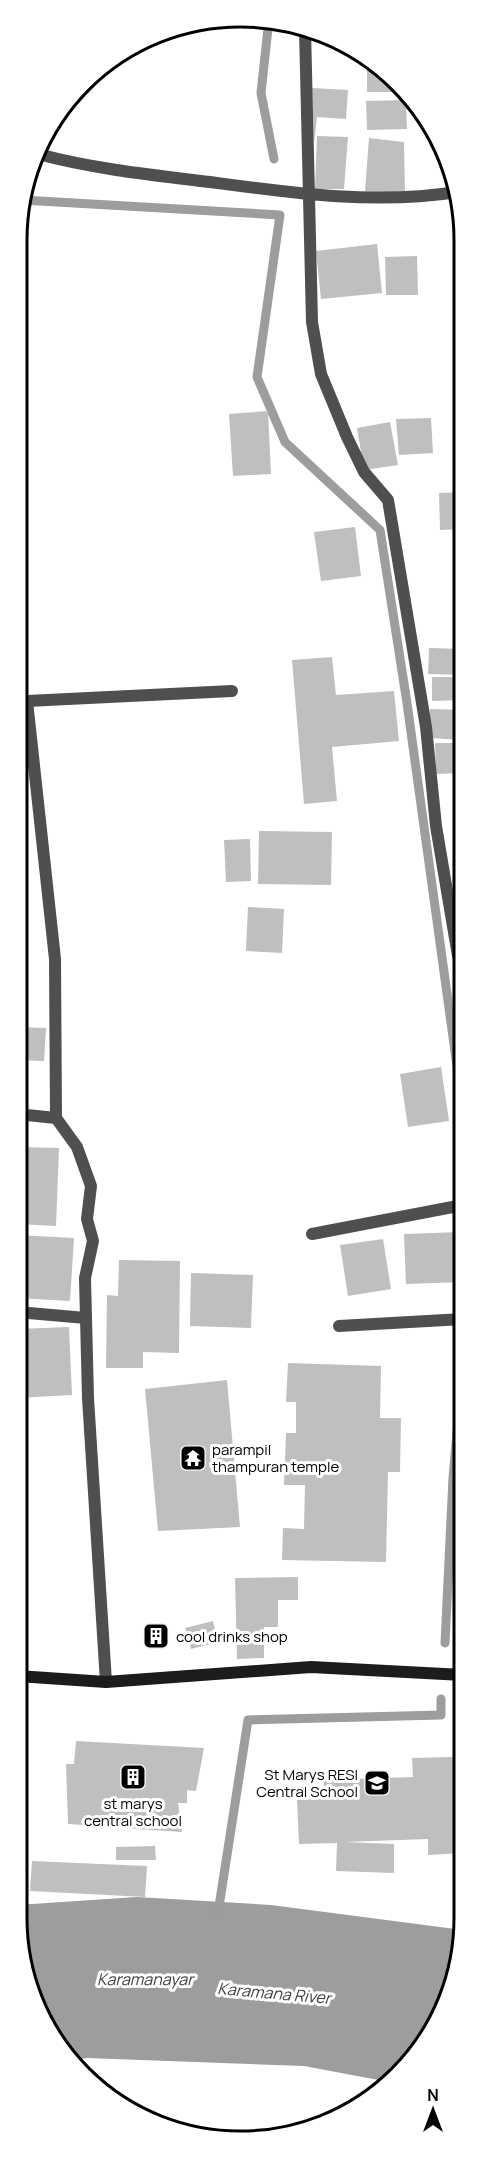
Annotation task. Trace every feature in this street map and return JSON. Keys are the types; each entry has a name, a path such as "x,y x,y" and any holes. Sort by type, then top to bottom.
{"street":[{"path":"304,37 312,322 321,374 364,472 388,500 426,727 436,826 454,932"},
{"path":"45,156 83,166 307,195 425,197 449,193"},
{"path":"106,1682 88,1398 85,1278 93,1241 87,1219 91,1186 77,1148 56,1118 55,959 27,700 232,691"},
{"path":"27,1115 56,1118"},
{"path":"312,1234 454,1207"},
{"path":"27,1313 86,1318"},
{"path":"339,1326 454,1320"},
{"path":"27,1677 106,1682 311,1667 454,1675"}],"water":[{"name":"Karamanayar","path":"137,1897 271,1905 454,1929 454,1931 447,1973 432,2012 410,2047 379,2080 304,2066 81,2059 63,2036 38,1986 27,1931 27,1904"}],"building":[{"path":"367,69 393,92 367,92"},
{"path":"312,88 348,90 346,119 317,117 314,144"},
{"path":"401,100 406,106 407,129 367,130 366,101"},
{"path":"317,136 348,137 344,189 315,189"},
{"path":"369,138 404,142 405,193 365,191"},
{"path":"377,244 382,293 321,299 316,251"},
{"path":"417,256 418,295 386,295 385,257"},
{"path":"268,411 271,474 233,476 229,414"},
{"path":"431,418 433,453 399,455 396,419"},
{"path":"390,422 398,465 364,470 357,428"},
{"path":"454,492 454,529 440,530 439,493"},
{"path":"355,527 361,576 321,581 314,532"},
{"path":"429,648 454,649 454,675 428,674"},
{"path":"332,657 336,695 394,691 399,741 332,747 337,801 304,804 292,660"},
{"path":"432,677 454,677 454,700 432,701"},
{"path":"430,709 454,710 454,739 429,738"},
{"path":"435,743 454,743 454,773 436,774"},
{"path":"259,831 332,832 331,885 258,884"},
{"path":"250,839 251,881 226,882 224,840"},
{"path":"248,907 284,909 282,953 246,951"},
{"path":"27,1027 46,1028 44,1061 27,1060"},
{"path":"441,1067 449,1121 408,1127 400,1074"},
{"path":"27,1147 59,1148 56,1226 27,1225"},
{"path":"454,1232 454,1282 406,1284 404,1234"},
{"path":"27,1236 74,1238 70,1301 27,1299"},
{"path":"383,1239 391,1289 348,1296 340,1245"},
{"path":"119,1260 180,1261 179,1353 143,1352 143,1368 106,1368 107,1295 118,1296"},
{"path":"191,1273 253,1275 251,1328 190,1326"},
{"path":"69,1327 72,1395 27,1397 27,1329"},
{"path":"288,1363 381,1366 380,1418 401,1418 400,1472 388,1472 386,1562 282,1560 283,1528 304,1529 305,1485 284,1485 286,1433 296,1433 296,1402 286,1402"},
{"name":"parampil thampuran temple","path":"227,1380 240,1527 158,1531 145,1389"},
{"path":"298,1577 298,1600 278,1600 278,1627 264,1627 264,1658 237,1659 235,1578"},
{"path":"213,1621 218,1642 191,1649 185,1628"},
{"name":"cool drinks shop","path":"159,1630 169,1634 156,1642 146,1637 147,1631"},
{"name":"st marys central school","path":"76,1741 204,1748 196,1791 187,1790 187,1803 178,1803 182,1832 68,1824 66,1764 74,1764"},
{"path":"454,1757 454,1854 428,1855 428,1839 344,1842 394,1844 394,1873 336,1871 337,1843 299,1844 297,1800 324,1799 324,1780 413,1777 412,1758"},
{"path":"155,1846 156,1860 116,1860 116,1847"},
{"path":"32,1861 147,1866 145,1897 30,1891"}],"waterway":[{"path":"268,29 261,93 274,159"},
{"path":"31,201 280,215 257,377 285,442 380,530 407,703 454,1044"},
{"path":"445,1643 454,1467"},
{"path":"218,1913 248,1720 441,1715 441,1699"}],"place":[{"name":"parampil thampuran temple","path":"193,1458"},
{"name":"cool drinks shop","path":"156,1636"},
{"name":"st marys central school","path":"133,1777"},
{"name":"St Marys RESI Central School","path":"377,1783"}],"water label":[{"name":"Karamana River","path":"274,1993"}]}
